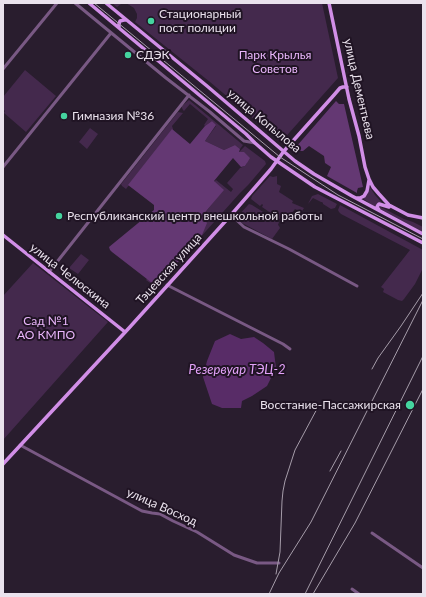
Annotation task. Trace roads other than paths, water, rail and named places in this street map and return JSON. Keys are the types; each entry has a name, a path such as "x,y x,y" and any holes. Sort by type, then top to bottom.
{"main road":[{"name":"улица Копылова","path":"89,3 277,161 315,187 423,243"},
{"name":"улица Копылова","path":"106,3 295,161 312,173 354,197 423,234"},
{"name":"улица Дементьева","path":"329,3 365,167 373,187 385,202 395,209"},
{"path":"120,29 118,26 120,21 127,21"},
{"name":"Тэцевская улица","path":"3,464 231,215 284,151 340,88 347,87"},
{"path":"354,197 360,198 364,196 367,191 369,179"},
{"path":"381,212 378,207 379,204 408,215 423,218"},
{"name":"улица Челюскина","path":"3,235 125,332"}],"street":[{"path":"3,69 57,3"},
{"name":"улица Копылова","path":"75,3 244,141 255,143"},
{"path":"3,167 110,33"},
{"path":"166,78 171,72"},
{"path":"49,272 189,95"},
{"path":"231,215 244,228 289,249 357,286"},
{"path":"167,285 283,344 290,349"},
{"name":"улица Восход","path":"20,445 142,511 152,514 160,514 197,532 234,555 257,564 278,563"},
{"path":"372,533 423,568"},
{"path":"352,589 359,594"}],"water":[{"name":"Резервуар ТЭЦ-2","path":"230,334 241,339 254,337 274,352 276,368 267,386 242,401 241,408 222,408 212,404 203,377 207,361 215,341"}],"tram line":[{"path":"94,3 280,157 338,195 423,239"}],"railway":[{"path":"372,369 423,293"},
{"path":"269,594 279,573 311,522 423,300"},
{"path":"305,594 423,356"},
{"path":"313,594 355,523 423,389"},
{"path":"276,574 280,552 282,501 285,481 295,450 318,407"},
{"path":"330,471 341,451"}],"place":[{"name":"Стационарный пост полиции","path":"151,21"},
{"name":"СДЭК","path":"128,55"},
{"name":"Гимназия №36","path":"64,116"},
{"name":"Республиканский центр внешкольной работы","path":"59,216"},
{"name":"Восстание-Пассажирская","path":"410,405"}],"park label":[{"name":"Парк Крылья Советов","path":"275,62"},
{"name":"Сад №1 АО КМПО","path":"46,328"}]}
